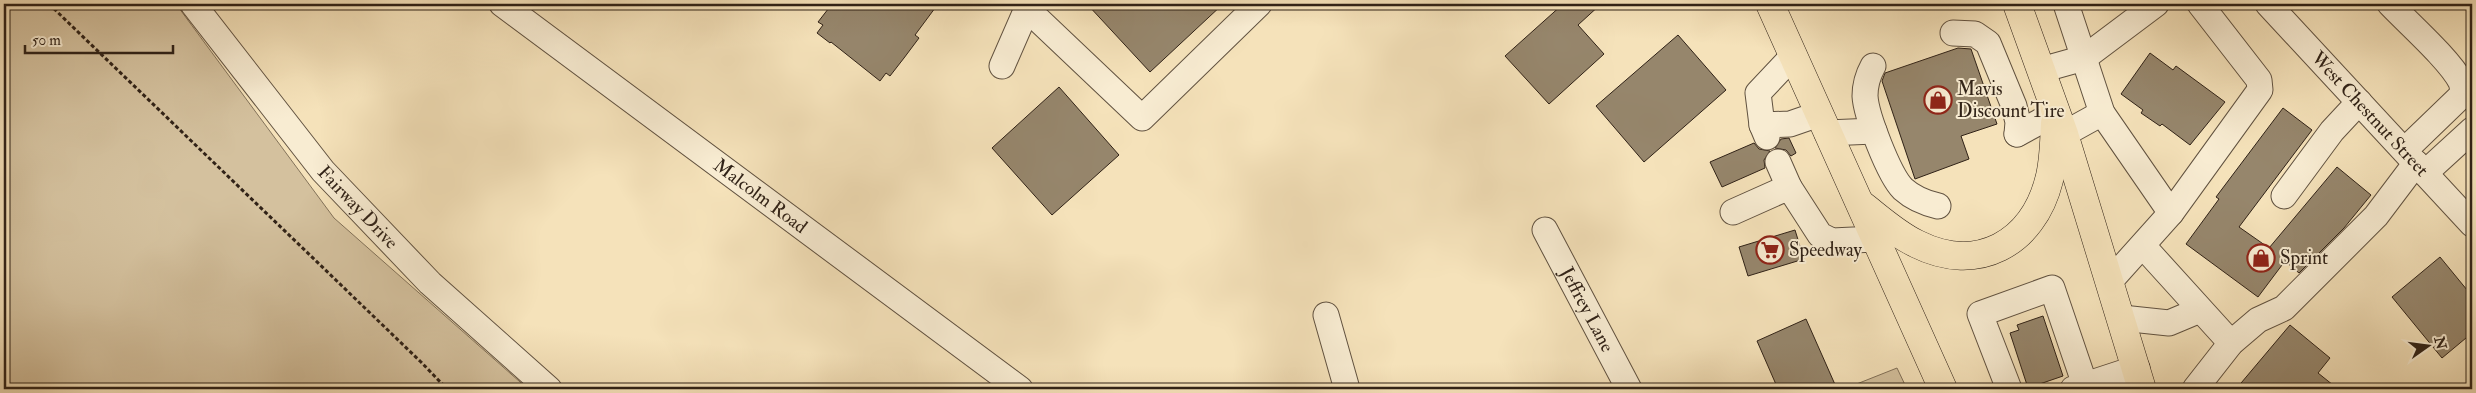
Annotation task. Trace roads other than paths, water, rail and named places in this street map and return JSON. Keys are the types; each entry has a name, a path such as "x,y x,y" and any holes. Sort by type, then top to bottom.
{"highway":[{"path":"1770,4 1943,389"},
{"path":"2017,4 2060,123 2111,280 2140,379"},
{"path":"1858,201 1907,238 1938,252 1974,256 2002,247 2029,226 2043,199 2052,167 2060,123"}],"street":[{"name":"Fairway Drive","path":"193,4 323,171 430,283 549,389"},
{"name":"Malcolm Road","path":"502,4 1020,389"},
{"path":"1002,66 1028,6 1142,118 1259,4"},
{"path":"2066,4 2102,114 2171,213"},
{"path":"2041,70 2084,58 2156,4"},
{"path":"2111,280 2171,213 2260,90 2259,80 2200,4"},
{"name":"West Chestnut Street","path":"2268,4 2472,224"},
{"path":"2195,389 2231,343 2258,320 2284,308 2376,216 2462,94 2462,84 2451,68 2390,4"},
{"path":"1953,33 1975,34 1988,43 2014,106 2018,122 2016,134 2102,114"},
{"path":"1793,56 1758,92 1764,131 1790,124 1823,124 1874,131"},
{"path":"1873,66 1869,74 1865,94 1874,131 1898,183 1913,197 1938,206"},
{"path":"2284,196 2332,131 2359,102"},
{"path":"2415,162 2472,130"},
{"path":"1778,162 1789,187 1820,235 1832,242 1875,239"},
{"path":"1733,212 1789,187"},
{"name":"Jeffrey Lane","path":"1545,230 1629,389"},
{"path":"2143,246 2231,343"},
{"path":"2008,389 1980,314 2052,288 2079,387 2140,379"},
{"path":"2122,318 2169,322 2200,310"},
{"path":"1326,315 1347,389"}],"place":[{"name":"Mavis Discount Tire","path":"1938,100"},
{"name":"Speedway","path":"1770,250"},
{"name":"Sprint","path":"2261,258"}]}
